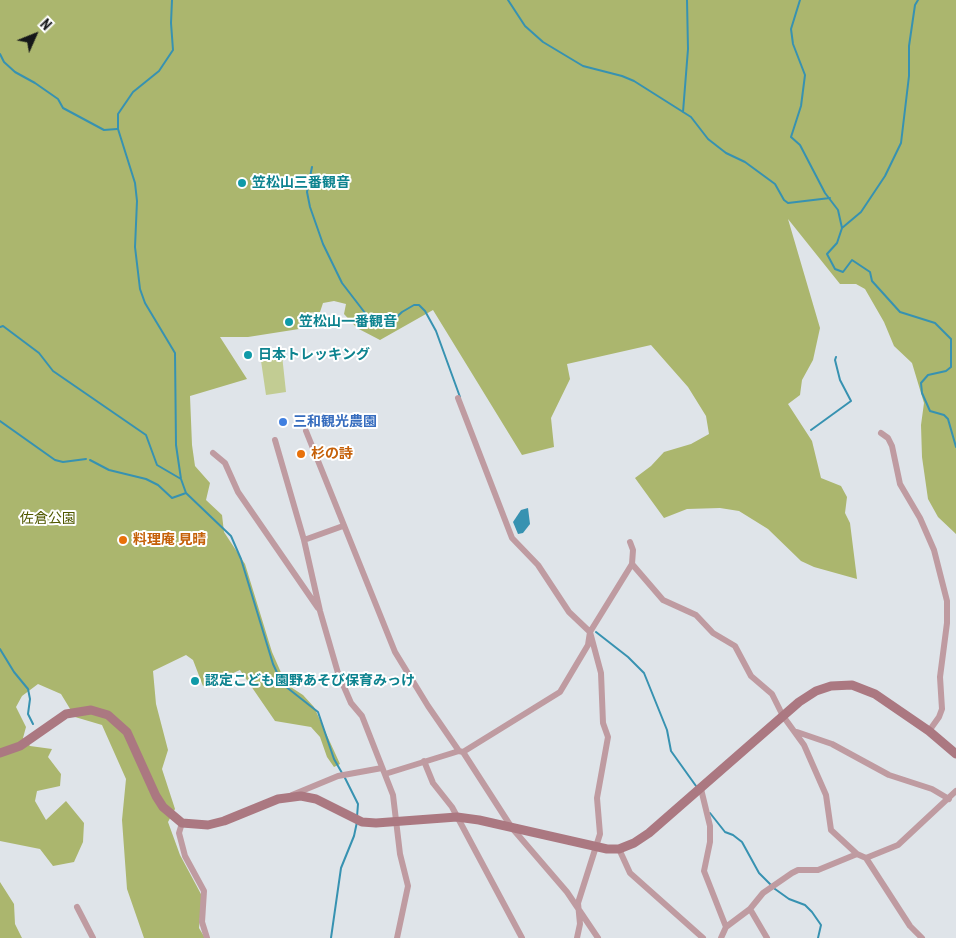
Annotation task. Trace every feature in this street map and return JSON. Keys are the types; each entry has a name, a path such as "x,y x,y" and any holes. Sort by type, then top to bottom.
{"street":[{"path":"458,398 512,538 538,564 569,612 590,632 601,673 603,723 608,737 597,798 600,834 578,903 580,913 577,938"},
{"path":"306,431 395,652 512,828 567,892 598,938"},
{"path":"881,433 888,438 900,484 920,518 934,550 947,601 947,623 940,677 942,708 940,717 930,731"},
{"path":"275,440 304,540 320,611 338,673 351,704 362,716 393,795 400,854 408,886 397,938"},
{"path":"213,453 225,463 238,492 320,611"},
{"path":"304,540 343,526"},
{"path":"0,753 20,746 66,714 78,710 99,711 118,722 127,732 156,796 169,812 182,823 208,825 224,821 344,775 383,771 461,751 560,692 588,645 590,632 632,564 633,550 630,542"},
{"path":"632,564 663,600 696,615 713,633 736,646 751,676 772,694 783,716 797,732 826,795 831,830 857,854 866,858 910,926 922,938"},
{"path":"290,796 316,799 358,820 397,821 457,817 596,848 619,848 634,843 649,833 783,716 816,691 831,686 852,685 875,694 930,731 956,754"},
{"path":"797,732 832,744 889,774 932,789 949,799"},
{"path":"424,761 433,783 457,817 522,938"},
{"path":"701,789 710,826 710,842 704,871 726,927"},
{"path":"866,858 898,845 956,791"},
{"path":"182,823 179,833 185,856 204,892 202,922 207,938"},
{"path":"619,848 630,873 703,938"},
{"path":"721,938 726,927 750,909 769,888 798,870 818,870 857,854"},
{"path":"77,907 93,938"},
{"path":"750,909 768,938"}],"green space":[{"name":"佐倉公園","path":"0,0 956,0 956,534 938,517 928,499 922,457 921,425 924,403 912,363 894,346 884,322 865,289 856,284 840,284 788,219 820,328 813,360 802,380 800,395 788,404 812,441 821,478 841,486 847,497 845,513 850,523 857,579 814,567 801,561 768,529 739,511 720,508 687,509 664,518 635,478 651,466 664,452 691,444 709,434 706,416 688,387 651,345 567,364 570,379 551,418 554,447 522,455 433,310 380,340 357,328 344,314 346,304 334,301 323,303 320,312 302,313 299,329 248,337 220,337 247,379 190,396 195,466 210,483 206,500 222,515 224,532 245,564 272,652 286,684 303,695 314,707 340,764 334,767 327,757 320,737 311,727 275,721 240,670 203,686 193,660 186,655 153,671 156,704 168,750 162,769 175,809 168,822 180,855 202,896 199,928 205,938 144,938 127,889 122,820 126,779 102,725 75,717 61,694 38,684 22,696 16,707 26,727 23,738 30,746 52,749 48,757 61,774 60,786 37,791 35,801 46,820 66,801 84,823 83,842 74,862 53,866 40,849 0,841"},
{"path":"303,313 321,314 325,323 307,329 302,320"},
{"path":"279,352 282,355 286,392 266,395 260,354"},
{"path":"0,882 14,904 15,924 22,938 0,938"}],"water":[{"path":"528,508 530,524 523,533 518,534 513,522 521,510"}],"waterway":[{"path":"172,0 173,50 159,71 133,92 118,114 118,129 135,183 137,201 135,247 140,289 145,303 175,353 176,445 181,479 186,493 231,536 241,559 273,664 280,679 285,686 318,712 334,759 342,773"},
{"path":"508,0 525,26 543,42 583,66 634,81 691,117 708,139 726,153 745,162 775,184 784,200 788,203 830,198"},
{"path":"683,112 688,49 687,0"},
{"path":"800,0 791,29 793,44 805,75 801,106 791,137 800,145 825,193 838,210 842,228 837,243 827,254 835,269 843,272 852,260 870,272 872,281 900,312 935,323 951,339 951,367 946,371 928,375 921,383 922,393 930,411 944,415 948,419 956,447"},
{"path":"842,228 861,212 885,176 901,143 909,76 909,46 915,5 918,0"},
{"path":"0,54 4,62 15,72 58,99 63,108 104,130 117,129"},
{"path":"312,167 307,192 310,207 323,244 342,283 372,322 384,326 388,325 402,312 414,305 419,305 425,311 436,331 460,397"},
{"path":"0,327 3,326 39,353 53,371 146,435 157,465 181,479"},
{"path":"811,430 851,401 840,380 836,357"},
{"path":"0,421 55,460 63,462 86,459"},
{"path":"90,460 109,470 146,479 158,485 172,498 186,493"},
{"path":"596,632 628,657 644,673 667,730 671,751 696,786"},
{"path":"0,649 14,672 28,689 30,699 28,714 33,724"},
{"path":"345,778 358,804 357,817"},
{"path":"710,813 725,832 742,842 759,873 775,889 789,899 805,905 812,912 821,925 818,938"},
{"path":"331,938 341,868 354,836 357,822"}],"place":[{"name":"笠松山三番観音","path":"242,183"},
{"name":"笠松山一番観音","path":"289,322"},
{"name":"日本トレッキング","path":"248,355"},
{"name":"三和観光農園","path":"283,422"},
{"name":"杉の詩","path":"301,454"},
{"name":"料理庵 見晴","path":"123,540"},
{"name":"認定こども園野あそび保育みっけ","path":"195,681"}]}
